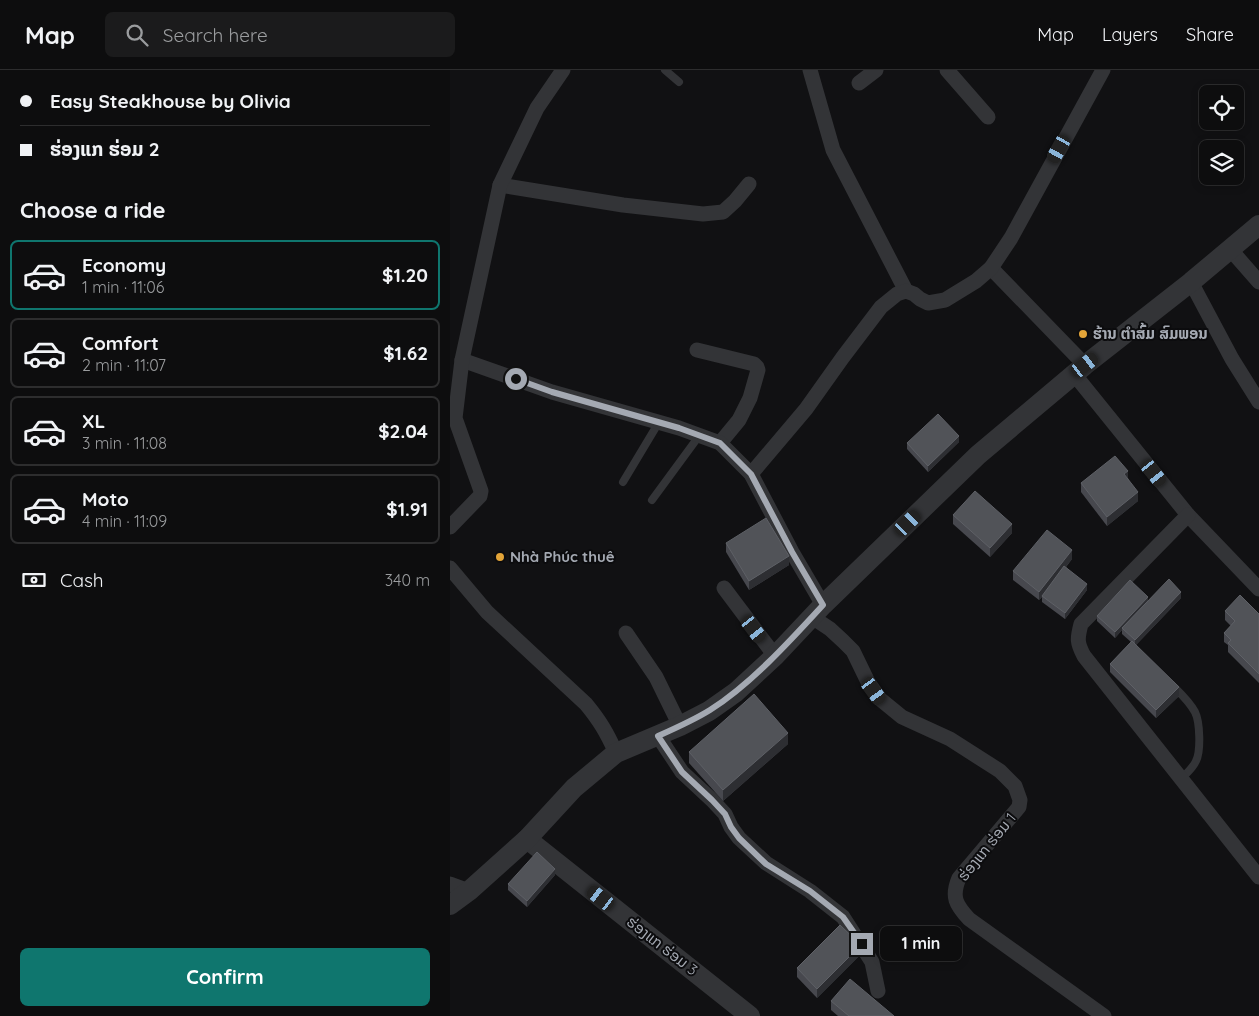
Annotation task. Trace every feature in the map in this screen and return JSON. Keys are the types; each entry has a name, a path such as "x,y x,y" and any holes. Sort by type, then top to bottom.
{"street":[{"path":"450,527 480,496 481,491 452,417 462,360 500,185 538,108 563,70"},
{"path":"810,70 833,150 906,291"},
{"path":"858,83 876,70"},
{"path":"947,70 988,117"},
{"path":"751,474 806,409 881,307 897,294 906,291 928,303 945,300 976,281 991,268 1011,238 1103,70"},
{"path":"500,185 623,205 703,214 723,212 736,201 748,184"},
{"path":"450,905 470,891 527,838 574,788 616,753 680,726 729,697 774,656 978,455 1259,225"},
{"path":"1230,249 1259,282"},
{"path":"991,268 1080,370 1188,515 1259,589"},
{"path":"1191,282 1232,359 1259,402"},
{"path":"697,350 754,364 758,370 750,398 739,420 720,443"},
{"path":"462,360 552,392 679,428 720,443 751,474 792,552 818,611"},
{"path":"1188,515 1081,624 1078,646 1259,877"},
{"path":"450,568 487,612 586,704 608,734 616,753"},
{"path":"724,588 774,656"},
{"name":"ຮ່ອງແກ ຮ່ອມ 1","path":"818,611 830,629 853,651 868,682 880,699 902,717 950,739 1000,771 1015,786 1020,800 1019,807 959,878 955,888 959,908 969,919 1104,1016"},
{"path":"626,633 656,677 680,726"},
{"path":"658,736 682,772 725,814 739,838 766,864 810,891 843,917 872,962 878,991"},
{"name":"ຮ່ອງແກ ຮ່ອມ 3","path":"527,838 750,1016"},
{"path":"450,884 470,891"}],"lane":[{"path":"664,70 680,82"},
{"path":"623,482 659,422"},
{"path":"652,500 699,436"},
{"path":"1166,678 1191,706 1196,713 1198,722 1198,754 1193,766 1181,779"}],"building":[{"path":"938,414 959,436 928,466 907,443"},
{"path":"1115,456 1128,471 1124,474 1138,492 1107,517 1081,483"},
{"path":"975,491 1012,524 990,548 953,515"},
{"path":"766,518 789,556 749,581 726,543"},
{"path":"1047,530 1072,550 1039,592 1013,571"},
{"path":"1064,566 1087,584 1065,613 1042,596"},
{"path":"1169,579 1181,592 1135,640 1122,628"},
{"path":"1130,580 1148,597 1115,632 1097,616"},
{"path":"1240,595 1259,614 1259,674 1228,643 1231,640 1224,633 1235,621 1225,611"},
{"path":"1132,641 1179,687 1156,710 1110,664"},
{"path":"754,694 788,733 723,790 689,752"},
{"path":"537,852 555,869 527,901 508,884"},
{"path":"840,925 861,945 817,989 797,968"},
{"path":"850,979 894,1016 849,1016 831,1001"}],"place":[{"name":"ຮ້ານ ຕຳສົ້ມ ສົມພອນ","path":"1083,334"},
{"name":"Nhà Phúc thuê","path":"500,557"}],"route":[{"path":"516,379 552,392 679,428 720,443 751,474 792,552 823,605 736,692 709,710 658,736 682,772 725,814 739,838 766,864 828,904 843,917 862,944"}]}
